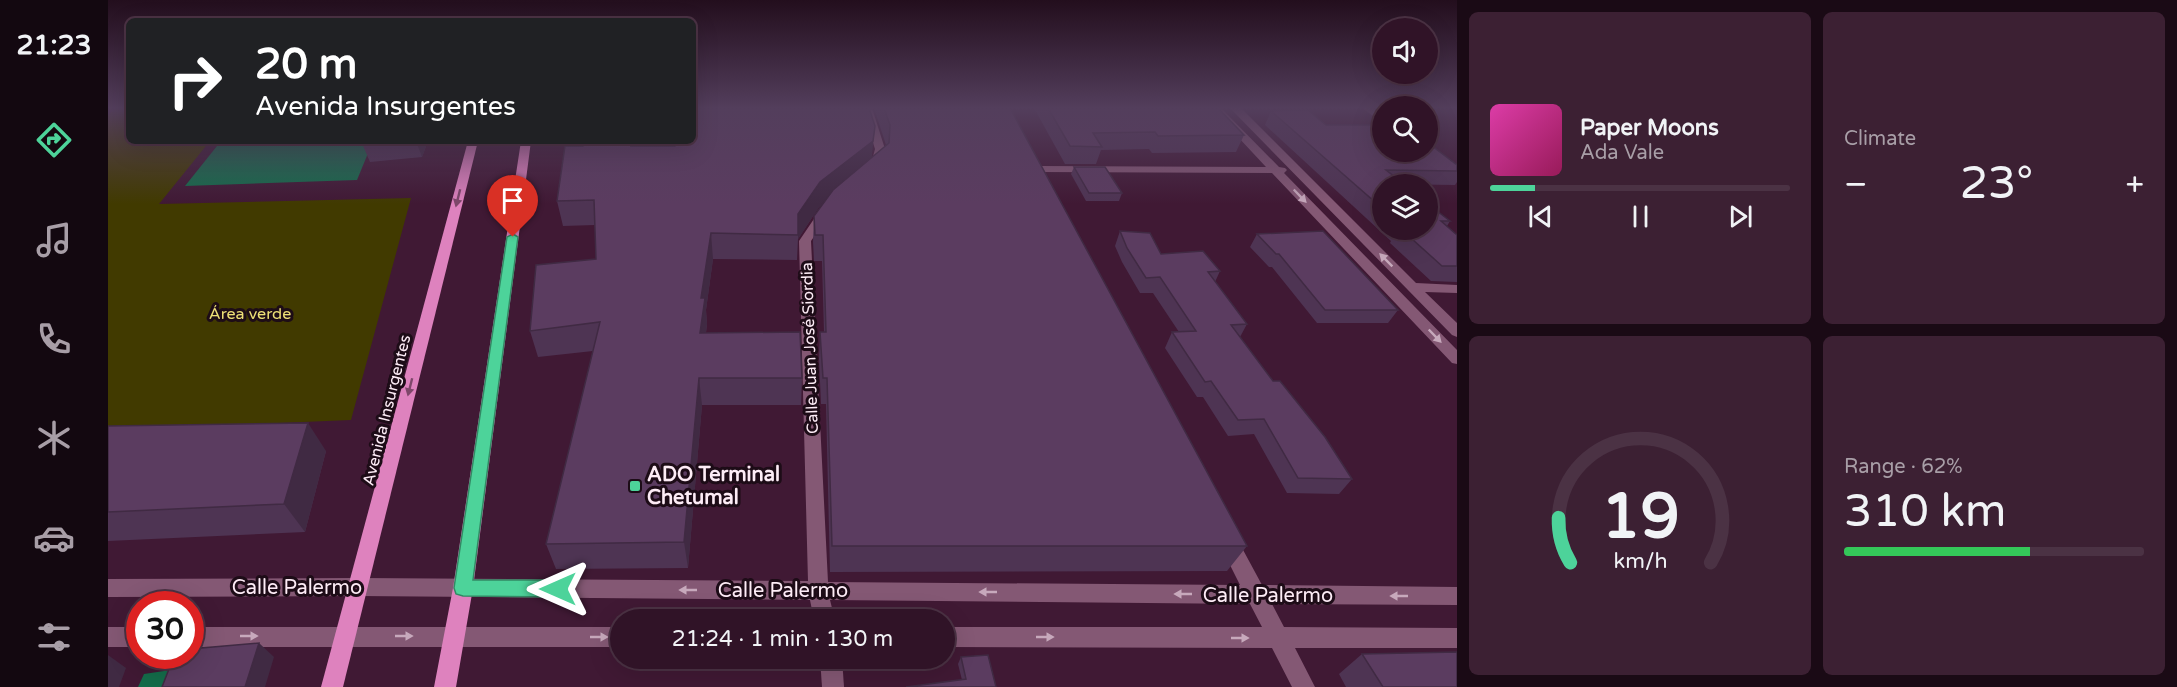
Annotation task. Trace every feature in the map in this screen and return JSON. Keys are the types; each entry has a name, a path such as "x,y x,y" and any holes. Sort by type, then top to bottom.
{"main road":[{"name":"Avenida Insurgentes","path":"332,687 471,144"},
{"path":"445,687 463,588 526,144"}],"street":[{"path":"860,182 878,167 879,149 876,140"},
{"path":"1247,140 1457,359"},
{"path":"1267,140 1457,332"},
{"path":"1049,190 1036,164 1275,169 1299,172"},
{"name":"Calle Juan José Siordia","path":"822,609 818,591 805,241 825,211 834,204"},
{"path":"1413,287 1457,289"},
{"path":"1223,531 1304,687"},
{"name":"Calle Palermo","path":"108,588 359,587 1457,596"},
{"path":"204,636 610,637"},
{"path":"108,637 126,637"},
{"path":"955,637 1457,638"},
{"path":"832,669 833,687"}],"green space":[{"name":"Área verde","path":"108,140 126,140 126,144 208,144 159,204 411,198 351,420 108,430"}],"shaded area":[{"path":"219,144 372,144 357,180 185,186"},
{"path":"184,669 176,687 138,687 144,674"}],"building":[{"path":"696,140 873,140 820,182 798,214 798,235 711,233 701,298 705,298 700,333 800,332 802,378 699,378 684,542 546,544 600,322 530,331 536,265 596,259 594,200 557,201 565,146 632,144 631,146 675,146 675,144 696,144"},
{"path":"889,140 1027,140 1247,546 832,546 827,378 823,378 820,332 826,332 823,235 815,235 814,216 833,190 889,143"},
{"path":"1067,140 1098,140 1102,147 1070,146"},
{"path":"1304,140 1372,140 1372,162 1438,162 1438,151 1457,165 1457,171 1386,170 1391,174 1372,174 1372,199"},
{"path":"1074,167 1105,167 1122,193 1089,193"},
{"path":"1438,212 1450,221 1441,221 1457,235 1457,266 1442,266 1413,240 1438,240"},
{"path":"1120,231 1150,233 1161,254 1203,251 1220,271 1208,272 1247,324 1231,325 1273,381 1280,381 1325,437 1352,479 1298,478 1264,419 1238,420 1211,381 1205,382 1172,332 1196,331 1160,277 1146,278 1127,248"},
{"path":"1323,231 1398,310 1325,310 1279,254 1276,254 1257,234"},
{"path":"308,423 284,504 108,512 108,426"},
{"path":"259,643 245,687 162,687 169,669 204,669 204,648"},
{"path":"1457,652 1457,687 1383,687 1362,654"},
{"path":"988,655 996,687 906,687 966,679 961,657"}],"place":[{"name":"ADO Terminal Chetumal","path":"635,486"}],"route":[{"path":"513,237 463,588 558,589"}]}
